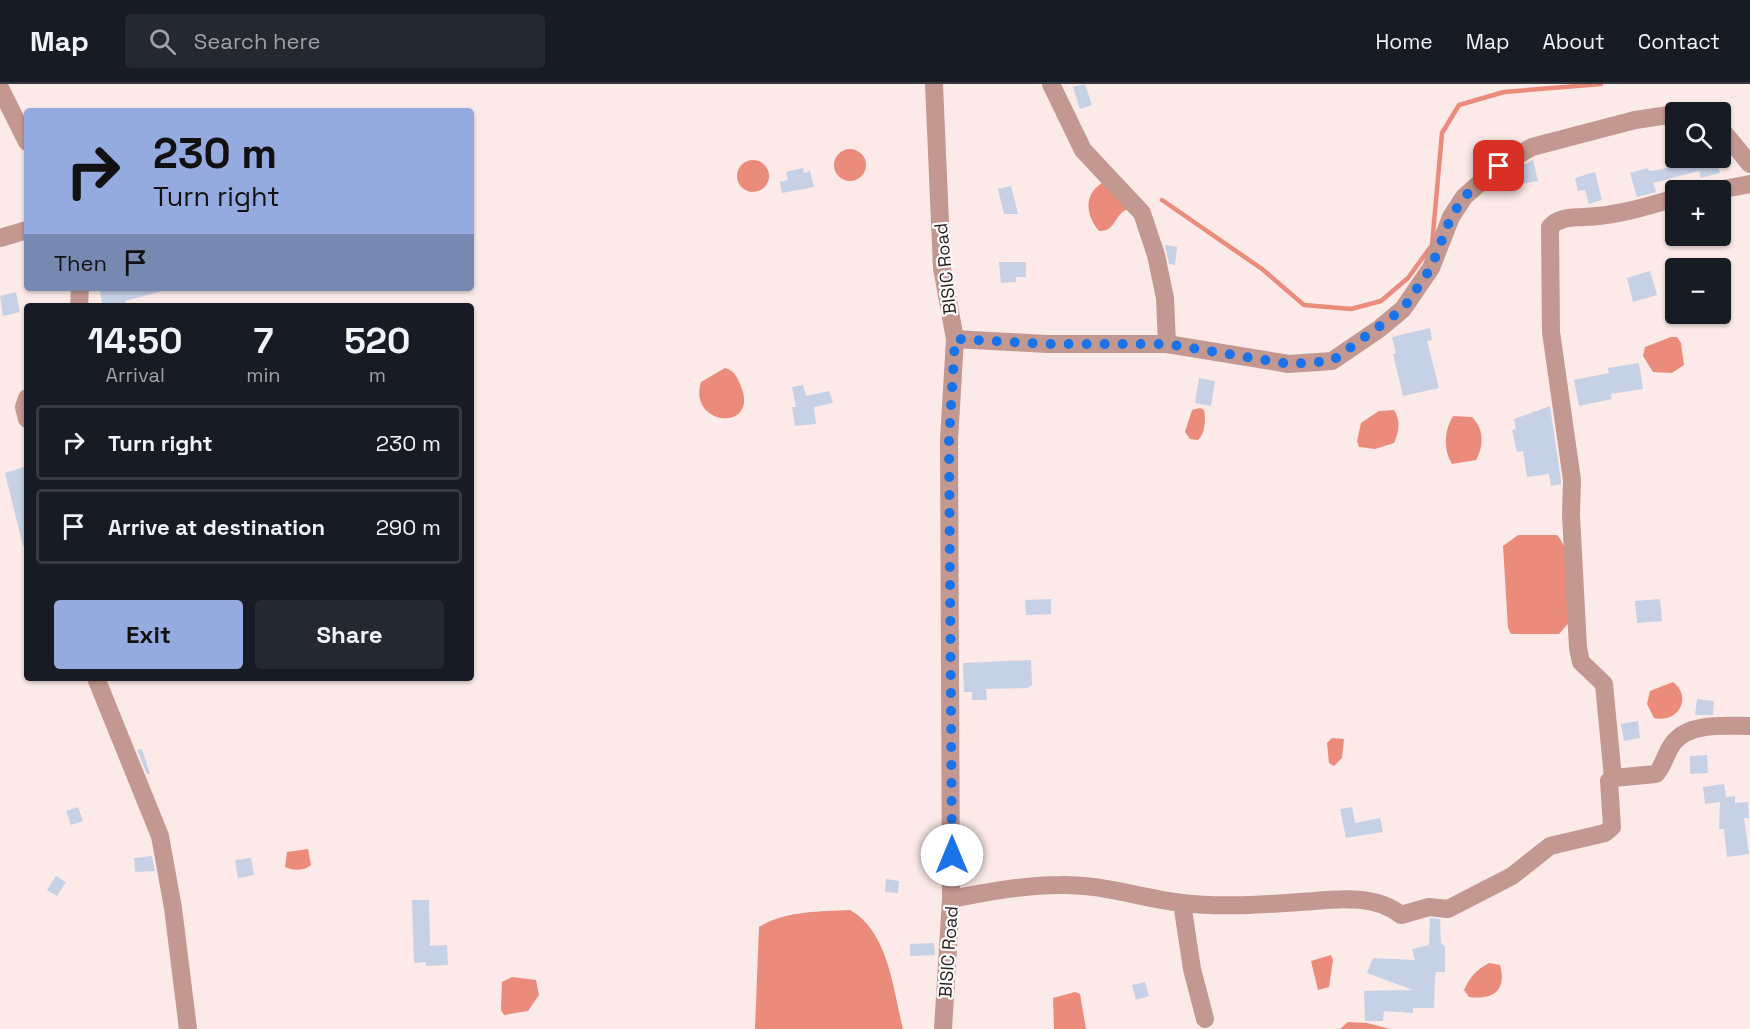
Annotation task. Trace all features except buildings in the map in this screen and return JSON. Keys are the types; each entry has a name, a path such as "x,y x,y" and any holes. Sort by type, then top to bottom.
{"street":[{"name":"BISIC Road","path":"934,84 942,268 955,339 949,440 951,899 943,1029"},
{"path":"1051,84 1083,150 1142,213 1156,255 1165,298 1167,344"},
{"path":"0,88 24,136"},
{"path":"955,339 1047,344 1167,344 1289,364 1332,361 1403,309 1431,268 1464,197 1499,166 1532,147 1635,120 1665,116"},
{"path":"1731,141 1750,164"},
{"path":"1731,188 1750,184"},
{"path":"951,899 1032,886 1063,885 1102,888 1182,903 1238,905 1323,900 1374,901 1389,905 1401,915 1430,907 1448,909 1512,876 1550,846 1605,833 1612,827 1608,787 1613,778 1604,684 1581,662 1578,648 1571,515 1572,480 1551,332 1550,227 1555,221 1565,218 1627,212 1665,201"},
{"path":"0,238 24,231"},
{"path":"97,681 160,836 188,1029"},
{"path":"1613,778 1656,774 1665,765 1667,752 1674,742 1682,734 1694,729 1750,726"},
{"path":"1182,903 1192,969 1205,1019"}],"shaded area":[{"path":"850,149 862,153 866,165 862,177 850,181 838,177 834,165 838,153"},
{"path":"753,160 765,164 769,176 765,188 753,192 741,188 737,176 741,164"},
{"path":"1102,183 1128,209 1123,211 1109,229 1099,231 1091,218 1088,206 1092,193"},
{"path":"1677,337 1681,343 1684,365 1672,373 1653,372 1643,356 1645,347"},
{"path":"725,368 736,376 744,400 741,411 734,417 724,418 713,415 704,408 700,397 701,382"},
{"path":"1200,408 1205,414 1204,430 1198,440 1190,439 1185,432 1192,410"},
{"path":"1394,410 1398,418 1398,426 1394,443 1375,449 1359,447 1357,441 1361,423 1379,411"},
{"path":"1453,416 1472,417 1479,427 1482,437 1476,460 1452,464 1449,459 1446,440"},
{"path":"1518,535 1557,535 1562,543 1569,563 1573,618 1559,634 1511,634 1508,628 1503,546"},
{"path":"1673,682 1682,695 1680,708 1670,717 1654,718 1647,704 1650,691"},
{"path":"1332,738 1344,739 1342,758 1334,766 1329,763 1327,743"},
{"path":"308,849 311,865 298,870 285,867 287,852"},
{"path":"850,910 863,920 881,947 892,980 903,1029 755,1029 759,927 781,917"},
{"path":"1331,955 1333,960 1329,987 1318,990 1311,961"},
{"path":"1489,963 1500,965 1502,974 1500,987 1496,992 1485,997 1469,997 1464,990 1469,981 1477,971"},
{"path":"512,977 536,980 539,995 528,1011 504,1015 501,1010 502,982"},
{"path":"1075,992 1080,994 1086,1029 1054,1029 1053,998"},
{"path":"1348,1022 1367,1023 1390,1029 1340,1029"}],"waterway":[{"path":"1162,200 1262,269 1304,305 1351,309 1381,301 1408,278 1432,245 1442,133 1459,105 1504,92 1601,84"}],"route":[{"path":"952,855 952,556 949,440 955,339 1047,344 1167,344 1289,364 1332,361 1403,309 1431,268 1451,217 1464,197 1499,166"}]}
